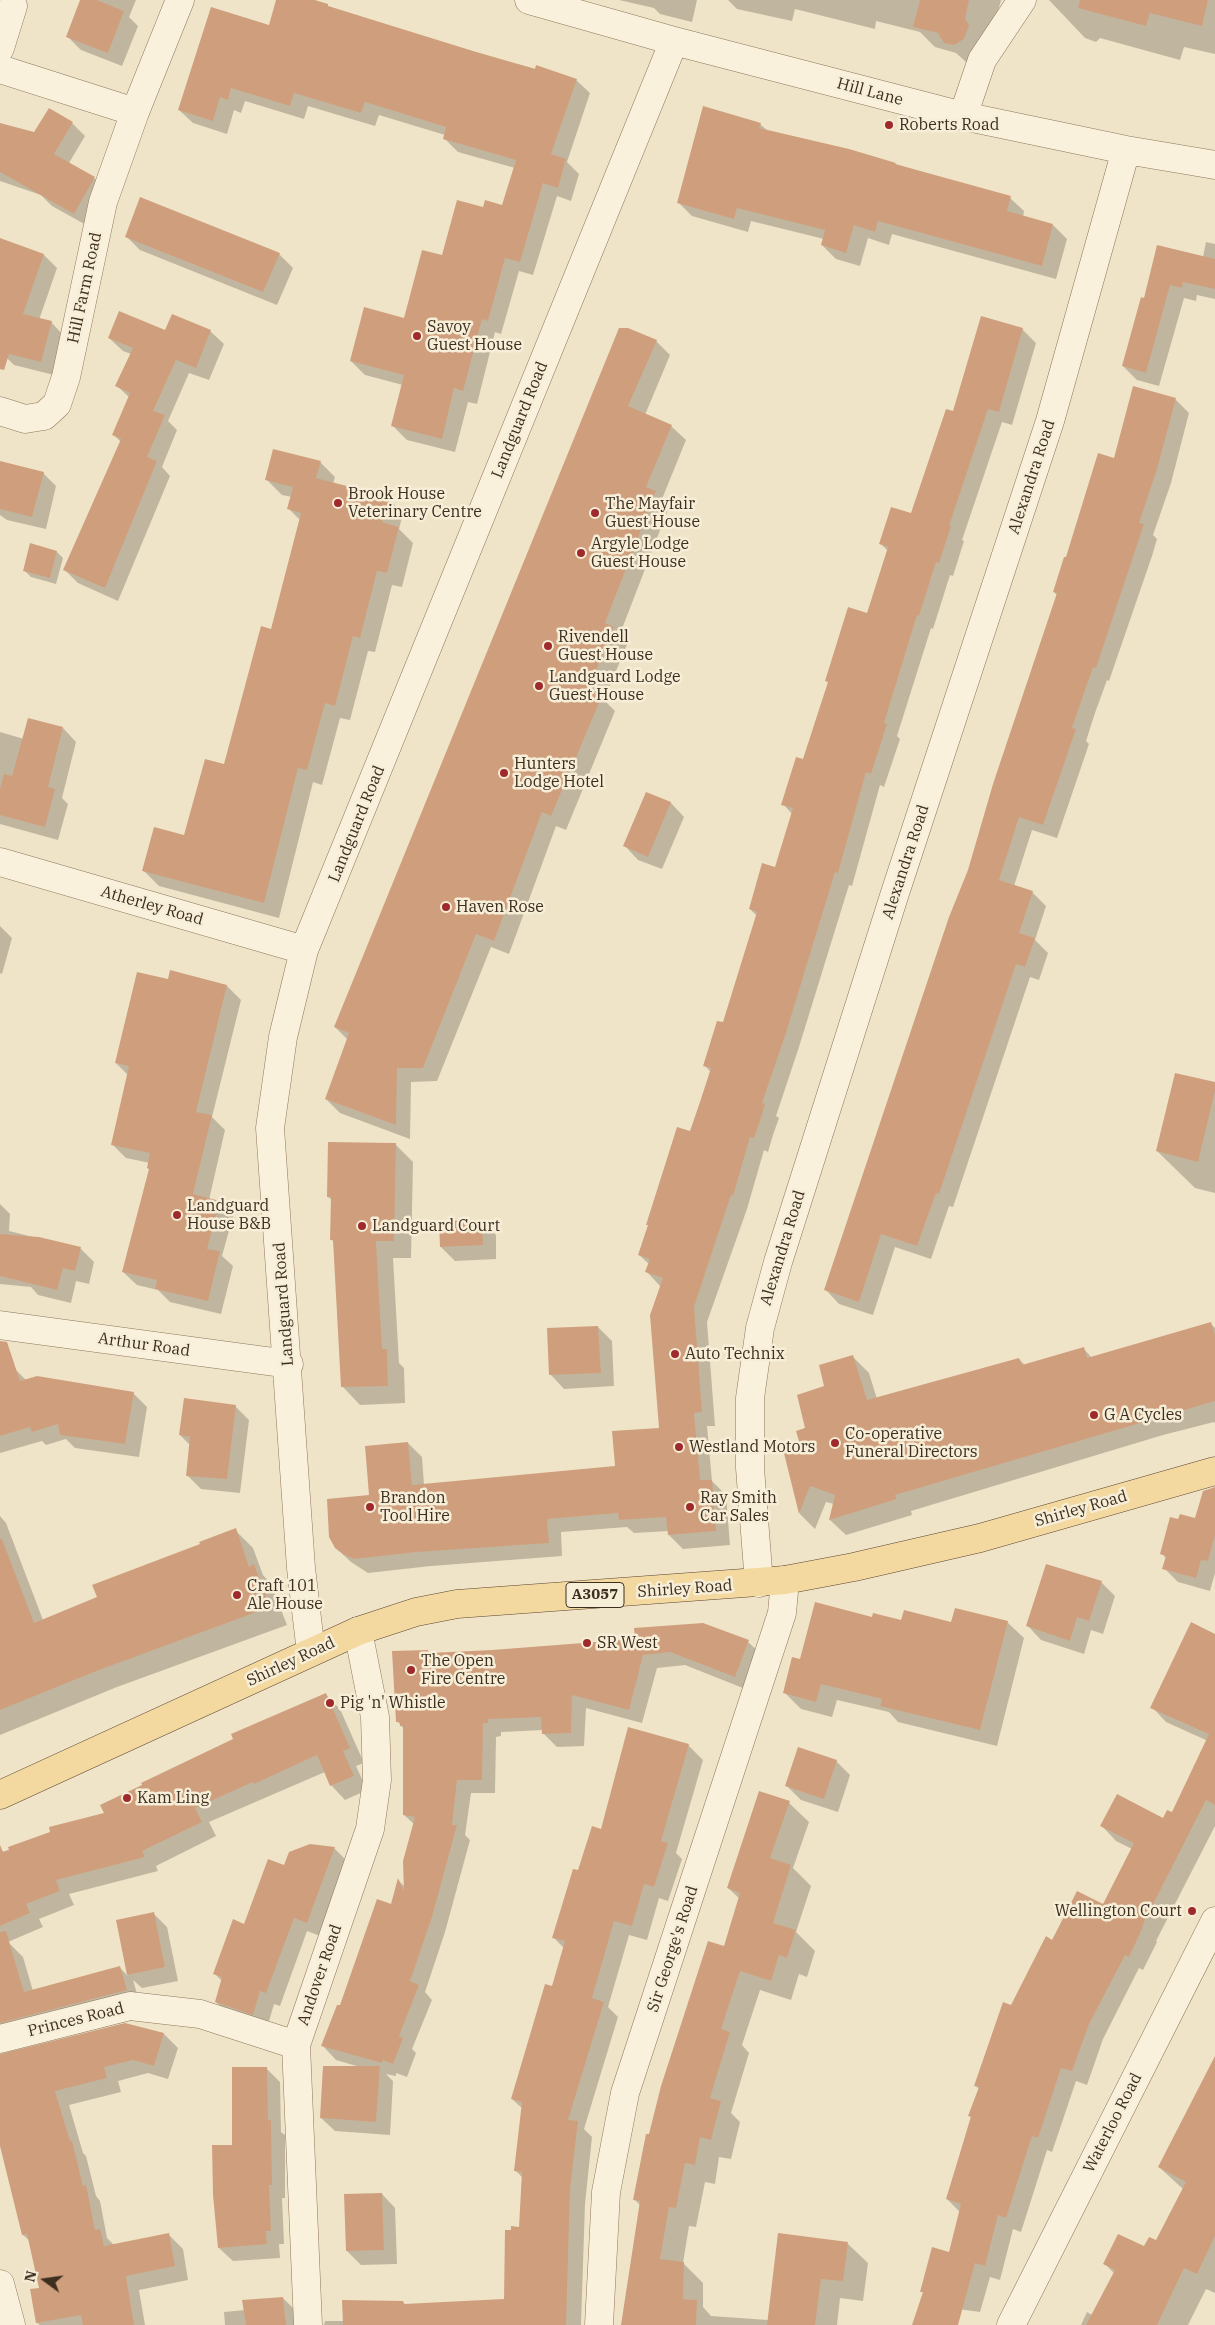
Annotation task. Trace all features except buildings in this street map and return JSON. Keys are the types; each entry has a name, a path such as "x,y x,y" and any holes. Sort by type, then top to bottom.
{"main road":[{"name":"Shirley Road","path":"0,1795 358,1631 416,1612 457,1604 772,1582 854,1567 980,1538 1215,1471"}],"street":[{"name":"Hill Farm Road","path":"0,411 25,419 44,416 57,404 66,378 103,202 135,112 180,0"},
{"name":"Hill Lane","path":"530,0 674,42 963,116 1126,150 1215,165"},
{"path":"963,116 982,60 1022,0"},
{"path":"0,48 13,6"},
{"name":"Landguard Road","path":"311,1652 301,1568 270,1128 283,1037 304,950 674,42"},
{"path":"0,69 135,112"},
{"name":"Alexandra Road","path":"772,1582 750,1468 750,1398 760,1328 778,1262 892,903 1050,421 1126,150"},
{"name":"Atherley Road","path":"0,862 304,950"},
{"name":"Arthur Road","path":"0,1325 288,1364"},
{"name":"Sir George's Road","path":"599,2325 606,2192 625,2093 780,1622 772,1582"},
{"name":"Andover Road","path":"308,2325 296,2045 370,1828 376,1790 375,1716 358,1631"},
{"name":"Waterloo Road","path":"1011,2325 1215,1921"},
{"name":"Princes Road","path":"0,2038 130,2006 200,2014 296,2045"},
{"path":"0,2284 11,2325"}],"place":[{"name":"Roberts Road","path":"889,125"},
{"name":"Savoy Guest House","path":"417,336"},
{"name":"Brook House Veterinary Centre","path":"338,503"},
{"name":"The Mayfair Guest House","path":"595,513"},
{"name":"Argyle Lodge Guest House","path":"581,553"},
{"name":"Rivendell Guest House","path":"548,646"},
{"name":"Landguard Lodge Guest House","path":"539,686"},
{"name":"Hunters Lodge Hotel","path":"504,773"},
{"name":"Haven Rose","path":"446,907"},
{"name":"Landguard House B&B","path":"177,1215"},
{"name":"Landguard Court","path":"362,1226"},
{"name":"Auto Technix","path":"675,1354"},
{"name":"G A Cycles","path":"1094,1415"},
{"name":"Co-operative Funeral Directors","path":"835,1443"},
{"name":"Westland Motors","path":"679,1447"},
{"name":"Brandon Tool Hire","path":"370,1507"},
{"name":"Ray Smith Car Sales","path":"690,1507"},
{"name":"Craft 101 Ale House","path":"237,1595"},
{"name":"SR West","path":"587,1643"},
{"name":"The Open Fire Centre","path":"411,1670"},
{"name":"Pig 'n' Whistle","path":"330,1703"},
{"name":"Kam Ling","path":"127,1798"},
{"name":"Wellington Court","path":"1192,1911"}]}
